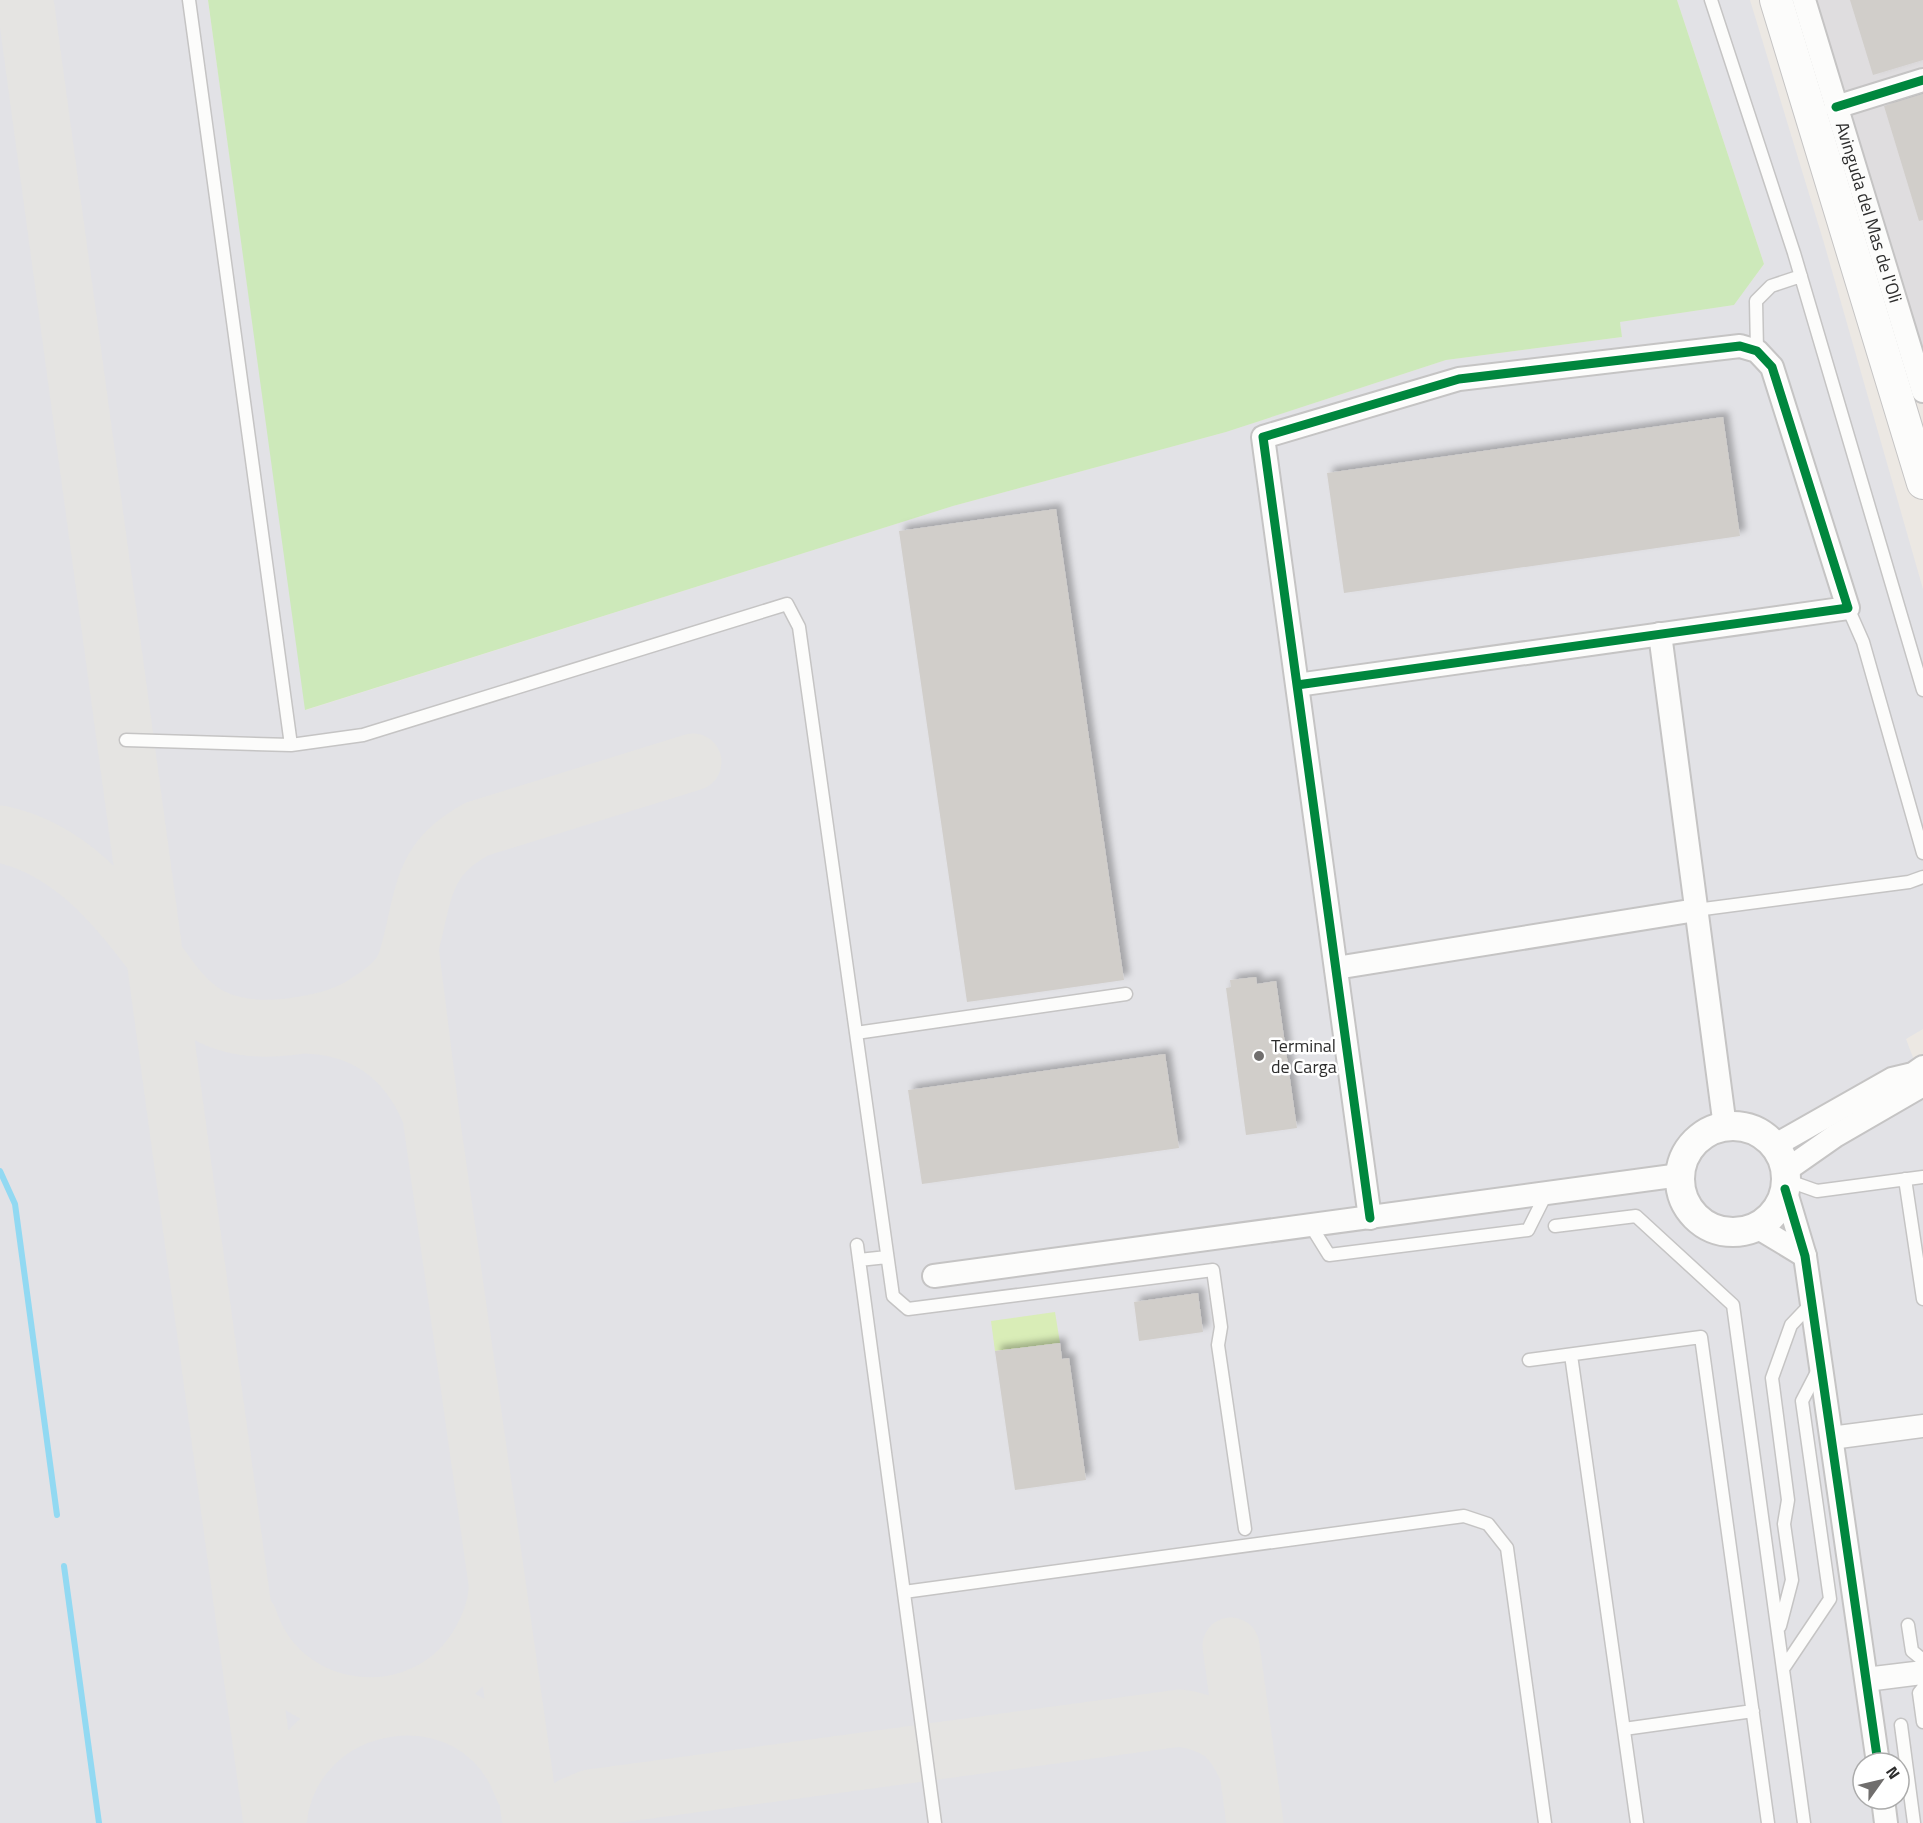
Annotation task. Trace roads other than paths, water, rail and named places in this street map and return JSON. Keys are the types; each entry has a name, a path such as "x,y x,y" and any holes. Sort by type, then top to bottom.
{"main road":[{"path":"1776,0 1923,483"}],"street":[{"name":"Avinguda del Mas de l'Oli","path":"1804,0 1923,392"},
{"path":"1836,107 1923,80"},
{"path":"1297,685 1848,608 1772,367 1757,351 1740,346 1459,379 1263,437 1370,1218"},
{"path":"1660,634 1725,1127"},
{"path":"1336,968 1696,910"},
{"path":"1876,1751 1805,1256 1783,1171 1760,1134 1743,1127 1725,1127 1708,1133 1694,1144 1684,1158 1680,1175 1682,1194 1690,1210 1703,1223 1720,1231 1739,1232 1756,1227 1770,1218 1780,1205 1783,1171 1892,1079 1913,1074 1923,1067"},
{"path":"1783,1171 1835,1136 1923,1085"},
{"path":"934,1276 1680,1175"},
{"path":"1756,1227 1805,1256"}],"lane":[{"path":"189,0 291,745"},
{"path":"1711,0 1801,276 1923,690"},
{"path":"1757,351 1756,301 1771,286 1801,276"},
{"path":"126,740 291,745 363,735 787,604 799,627 893,1296 908,1309 1213,1270 1221,1327 1218,1345 1245,1529"},
{"path":"1848,608 1863,642 1923,853"},
{"path":"1696,910 1909,882 1923,878"},
{"path":"856,1033 1126,994"},
{"path":"1783,1171 1817,1191 1923,1177"},
{"path":"1905,1179 1923,1299"},
{"path":"1311,1226 1329,1255 1528,1230 1545,1194"},
{"path":"1555,1226 1636,1215 1733,1305 1804,1823"},
{"path":"856,1245 935,1823"},
{"path":"859,1260 887,1257"},
{"path":"1778,1632 1791,1580 1784,1524 1788,1500 1772,1378 1791,1325 1812,1303"},
{"path":"1529,1360 1701,1337 1768,1823"},
{"path":"1571,1355 1637,1823"},
{"path":"1783,1669 1830,1599 1802,1401 1821,1366"},
{"path":"1831,1438 1923,1421"},
{"path":"1831,1438 1923,1431"},
{"path":"904,1592 1464,1516 1488,1524 1507,1548 1545,1823"},
{"path":"1923,1648 1909,1632 1912,1651 1923,1660"},
{"path":"1866,1680 1923,1667"},
{"path":"1866,1680 1923,1678"},
{"path":"1923,1688 1919,1693 1923,1722"},
{"path":"1624,1730 1753,1711"},
{"path":"1901,1725 1914,1823"}],"waterway":[{"path":"0,1171 15,1204 57,1515"},
{"path":"64,1566 99,1823"}],"place":[{"name":"Terminal de Carga","path":"1259,1056"}]}
